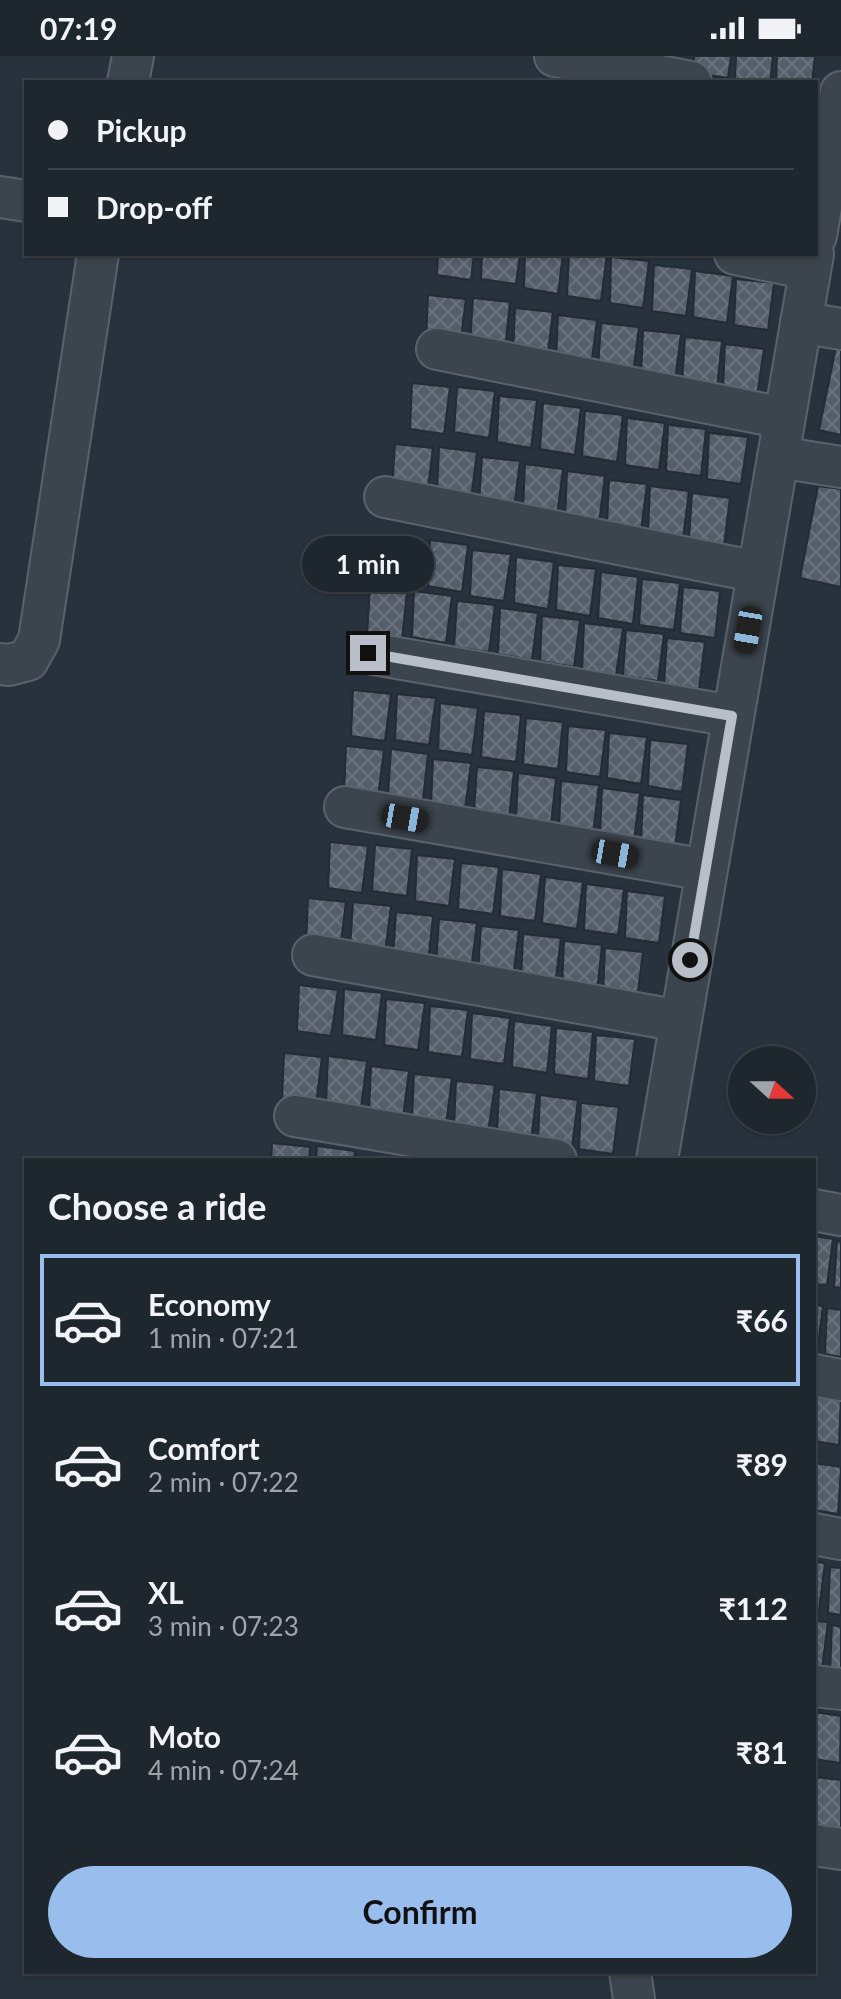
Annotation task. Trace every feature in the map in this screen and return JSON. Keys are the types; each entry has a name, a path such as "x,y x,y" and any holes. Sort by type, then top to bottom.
{"street":[{"path":"128,80 133,56"},
{"path":"555,56 681,80"},
{"path":"818,236 834,180 832,103"},
{"path":"0,197 24,201"},
{"path":"0,664 28,660 39,640 98,256"},
{"path":"657,1158 812,256"},
{"path":"801,322 841,329"},
{"path":"437,349 781,438 841,467"},
{"path":"385,497 758,572"},
{"path":"368,653 732,716"},
{"path":"345,807 706,870"},
{"path":"313,955 680,1021"},
{"path":"295,1116 544,1158"},
{"path":"816,1210 841,1215"},
{"path":"816,1375 841,1380"},
{"path":"816,1534 841,1539"},
{"path":"816,1686 841,1689"},
{"path":"816,1845 841,1849"},
{"path":"630,1974 634,1999"}],"building":[{"path":"694,56 731,56 728,78 694,73"},
{"path":"736,56 773,56 770,80 735,80"},
{"path":"777,56 815,56 812,80 776,80"},
{"path":"438,256 474,256 471,280 437,275"},
{"path":"482,256 520,256 516,284 481,279"},
{"path":"525,256 563,256 558,294 524,288"},
{"path":"569,256 607,256 601,301 567,296"},
{"path":"611,257 649,261 643,308 610,303"},
{"path":"654,265 692,269 686,316 652,311"},
{"path":"695,271 733,276 727,323 693,317"},
{"path":"736,279 774,283 768,330 734,325"},
{"path":"428,295 466,299 460,346 426,341"},
{"path":"473,298 510,302 505,349 470,344"},
{"path":"515,308 553,312 547,359 513,354"},
{"path":"558,315 597,320 591,367 556,361"},
{"path":"601,323 639,327 633,374 598,368"},
{"path":"643,330 681,334 675,381 641,376"},
{"path":"685,337 722,341 717,388 682,383"},
{"path":"838,337 841,338 841,435 819,430"},
{"path":"725,344 764,349 757,396 723,391"},
{"path":"412,383 450,387 444,434 410,429"},
{"path":"457,387 495,391 489,438 454,432"},
{"path":"499,396 537,400 531,448 497,442"},
{"path":"543,403 581,408 575,455 540,449"},
{"path":"585,411 623,415 617,462 582,456"},
{"path":"627,418 665,423 659,470 625,465"},
{"path":"668,425 706,429 701,476 666,471"},
{"path":"709,433 748,437 741,484 707,479"},
{"path":"395,444 433,448 427,495 392,490"},
{"path":"439,447 477,452 471,499 437,493"},
{"path":"482,457 520,461 514,508 479,503"},
{"path":"525,464 563,469 557,516 523,511"},
{"path":"567,471 605,476 599,523 565,518"},
{"path":"609,480 647,484 641,531 607,525"},
{"path":"650,486 689,491 683,538 648,532"},
{"path":"818,486 841,489 841,587 800,578"},
{"path":"692,493 730,498 724,545 689,539"},
{"path":"385,537 423,541 418,588 383,583"},
{"path":"430,540 468,545 462,592 428,586"},
{"path":"472,550 511,554 504,601 470,596"},
{"path":"516,557 554,562 548,609 514,603"},
{"path":"558,565 596,569 590,616 556,610"},
{"path":"601,572 638,577 633,624 598,618"},
{"path":"642,579 680,583 674,630 639,625"},
{"path":"683,587 720,591 715,638 680,633"},
{"path":"370,588 407,592 402,639 367,634"},
{"path":"414,591 452,596 446,643 412,637"},
{"path":"457,601 495,605 489,652 454,647"},
{"path":"500,608 538,613 532,660 498,654"},
{"path":"542,616 580,620 574,667 540,661"},
{"path":"584,623 623,628 616,675 582,670"},
{"path":"626,630 664,634 658,681 623,676"},
{"path":"667,638 705,642 699,689 664,684"},
{"path":"353,690 391,694 385,741 351,736"},
{"path":"397,694 436,698 429,745 395,740"},
{"path":"440,703 478,708 472,755 438,750"},
{"path":"484,711 521,715 516,762 481,757"},
{"path":"526,718 563,722 558,769 523,764"},
{"path":"568,726 606,730 600,777 566,772"},
{"path":"609,733 647,737 641,784 607,778"},
{"path":"650,740 688,744 682,792 648,786"},
{"path":"346,746 384,750 378,797 344,792"},
{"path":"391,749 428,754 423,800 388,795"},
{"path":"433,759 471,763 465,810 431,805"},
{"path":"477,767 514,771 509,818 474,812"},
{"path":"518,773 556,778 551,825 516,820"},
{"path":"561,781 599,785 593,833 559,827"},
{"path":"602,788 640,793 634,840 600,834"},
{"path":"643,795 681,800 675,847 641,842"},
{"path":"330,842 368,846 362,893 328,888"},
{"path":"375,845 412,849 407,896 372,891"},
{"path":"417,855 455,859 449,906 415,901"},
{"path":"461,863 499,867 493,914 458,909"},
{"path":"502,869 541,874 535,921 500,916"},
{"path":"545,877 583,882 577,929 542,923"},
{"path":"586,884 624,889 618,935 584,930"},
{"path":"627,891 665,896 659,943 625,938"},
{"path":"308,898 346,902 340,950 306,944"},
{"path":"353,902 391,906 385,953 350,948"},
{"path":"396,912 433,916 428,963 393,957"},
{"path":"439,919 477,923 471,970 436,965"},
{"path":"481,926 519,930 513,977 478,972"},
{"path":"523,934 561,938 555,985 521,980"},
{"path":"564,941 602,945 597,992 562,986"},
{"path":"605,948 643,952 637,999 603,994"},
{"path":"299,985 338,990 331,1036 297,1031"},
{"path":"344,989 382,993 376,1040 342,1035"},
{"path":"386,999 425,1003 418,1050 384,1045"},
{"path":"430,1006 468,1010 462,1057 428,1052"},
{"path":"472,1013 510,1018 504,1064 470,1059"},
{"path":"514,1021 552,1026 547,1073 512,1067"},
{"path":"556,1028 593,1032 588,1079 554,1074"},
{"path":"596,1035 635,1039 629,1086 594,1081"},
{"path":"284,1053 322,1057 316,1104 282,1099"},
{"path":"328,1056 367,1061 361,1108 326,1102"},
{"path":"371,1066 409,1071 403,1117 369,1112"},
{"path":"414,1074 452,1078 446,1125 412,1120"},
{"path":"456,1081 495,1085 488,1132 454,1127"},
{"path":"499,1089 537,1093 531,1140 497,1134"},
{"path":"540,1095 578,1100 572,1147 538,1141"},
{"path":"581,1103 619,1107 613,1154 579,1149"},
{"path":"272,1143 310,1147 309,1158 271,1158"},
{"path":"317,1146 355,1151 354,1158 316,1158"},
{"path":"816,1236 833,1239 827,1285 816,1284"},
{"path":"837,1241 841,1242 841,1288 834,1287"},
{"path":"816,1305 823,1306 816,1353"},
{"path":"827,1308 841,1310 841,1357 825,1354"},
{"path":"816,1394 841,1397 839,1445 816,1441"},
{"path":"816,1463 841,1467 838,1514 816,1510"},
{"path":"816,1562 825,1563 819,1610 816,1609"},
{"path":"830,1567 841,1568 841,1615 828,1613"},
{"path":"816,1621 828,1622 822,1669 816,1668"},
{"path":"832,1625 841,1627 841,1673 830,1672"},
{"path":"816,1712 841,1716 840,1763 816,1759"},
{"path":"816,1777 841,1780 841,1828 816,1824"}],"route":[{"path":"368,653 732,716 690,960"}]}
